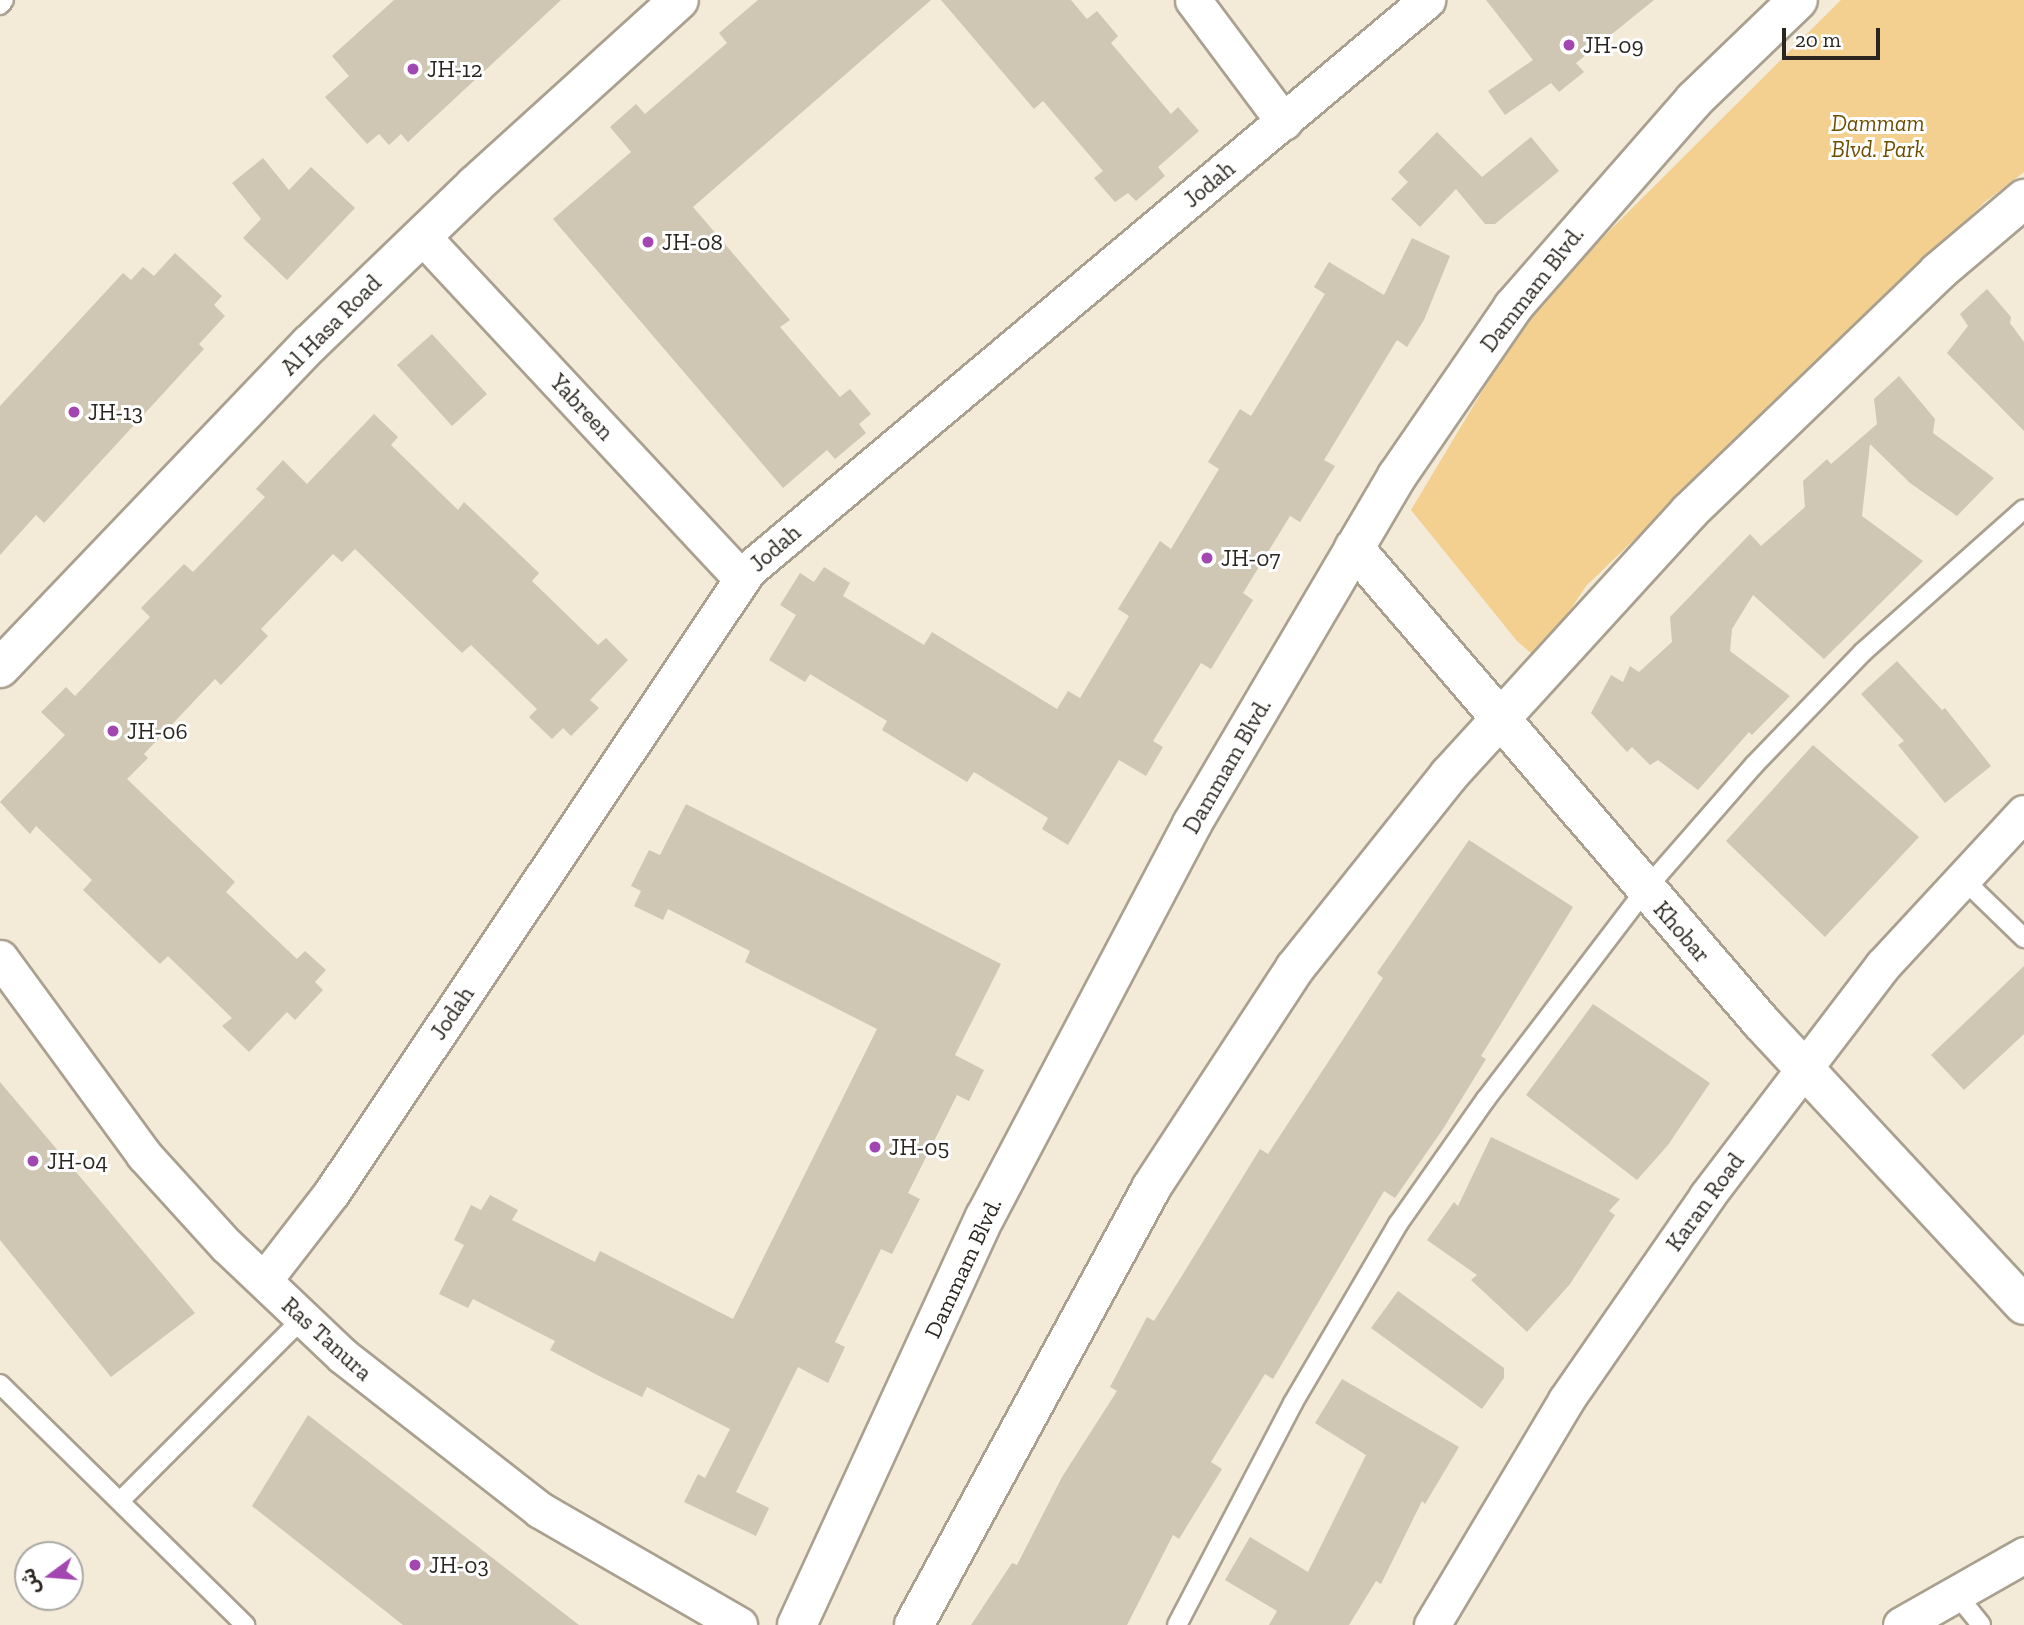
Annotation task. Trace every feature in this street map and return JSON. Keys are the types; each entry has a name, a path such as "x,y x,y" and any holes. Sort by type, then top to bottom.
{"main road":[{"name":"Al Hasa Road","path":"0,668 310,344 422,236 679,0"},
{"name":"Dammam Blvd.","path":"797,1625 985,1217 1192,824 1396,476 1513,307 1694,100 1798,0"},
{"path":"914,1625 1151,1188 1295,968 1449,775 1689,512 1938,272 2024,199"},
{"name":"Khobar","path":"1354,548 1645,890 1804,1068 2021,1297"}],"street":[{"path":"1193,0 1284,122"},
{"name":"Jodah","path":"264,1280 332,1192 742,579 1427,0"},
{"name":"Yabreen","path":"422,236 742,579"},
{"name":"Karan Road","path":"1432,1625 1566,1401 1707,1196 1883,965 1961,877 2024,813"},
{"name":"Ras Tanura","path":"0,958 144,1155 303,1318 443,1438 540,1510 739,1625"},
{"path":"1901,1625 2024,1555"}],"lane":[{"path":"0,5 4,0"},
{"path":"1177,1625 1293,1403 1398,1224 1645,890 1754,765 1863,652 2024,509"},
{"path":"1961,877 2024,938"},
{"path":"120,1501 303,1318"},
{"path":"0,1384 245,1625"},
{"path":"1957,1595 1981,1625"}],"green space":[{"name":"Dammam Blvd. Park","path":"1841,0 2024,0 2024,172 1985,202 1586,586 1538,659 1517,641 1411,510 1532,308"}],"building":[{"name":"JH-12","path":"394,0 561,0 408,142 401,134 389,145 379,134 367,144 325,97 349,76 332,56"},
{"name":"JH-08","path":"758,0 931,0 693,207 790,320 780,327 840,397 850,389 871,414 859,424 866,433 835,459 827,450 783,488 553,219 631,152 610,127 636,104 645,114 727,43 719,33"},
{"path":"941,0 1071,0 1087,19 1097,11 1118,36 1111,43 1171,114 1178,107 1199,131 1158,167 1165,176 1136,201 1128,193 1115,202 1094,178 1103,171 1043,101 1034,109"},
{"name":"JH-09","path":"1486,0 1654,0 1576,63 1584,72 1559,92 1551,83 1505,115 1488,91 1533,60"},
{"path":"1437,132 1482,177 1531,137 1559,171 1495,224 1485,224 1456,189 1420,227 1391,199 1408,182 1398,172"},
{"path":"263,158 289,190 311,167 355,208 287,280 243,238 261,219 232,183"},
{"name":"JH-07","path":"1412,238 1450,256 1424,320 1407,347 1397,340 1324,460 1335,466 1300,522 1290,516 1243,593 1253,600 1211,669 1201,663 1153,741 1163,747 1146,776 1119,760 1068,845 1042,829 1048,818 974,772 967,782 882,730 887,721 810,674 805,682 769,660 796,615 780,605 800,573 814,582 824,567 850,583 843,596 924,645 932,632 1057,709 1068,691 1080,698 1129,616 1118,609 1160,541 1171,549 1219,469 1208,462 1240,409 1251,416 1325,294 1314,287 1329,262 1384,295"},
{"name":"JH-13","path":"175,253 222,296 214,305 225,316 199,344 204,349 44,523 36,515 0,555 0,406 123,273 131,280 143,267 154,276"},
{"path":"1987,289 2011,317 2010,323 2024,342 2024,431 1947,353 1968,326 1960,314"},
{"path":"432,334 487,394 452,426 397,365"},
{"path":"1899,376 1935,419 1933,433 1994,478 1957,516 1910,483 1870,444 1862,516 1923,561 1824,659 1753,595 1732,629 1730,651 1790,696 1752,735 1749,732 1698,790 1658,760 1650,765 1632,747 1627,752 1591,713 1611,675 1623,682 1630,666 1639,672 1672,642 1670,617 1750,534 1761,546 1805,507 1803,481 1827,459 1831,464 1877,424 1874,399"},
{"name":"JH-06","path":"374,414 398,437 391,445 458,510 464,502 539,573 532,581 598,645 606,638 628,660 590,700 599,708 571,736 563,728 552,739 529,717 537,709 471,645 462,653 355,549 342,562 333,554 261,629 268,636 221,685 215,679 144,754 148,758 127,779 235,882 226,892 297,959 305,951 326,970 315,982 323,990 295,1020 287,1012 249,1052 222,1026 232,1018 168,956 160,964 83,890 92,880 36,826 30,834 0,802 65,735 41,712 66,687 75,696 150,617 141,608 184,564 193,572 265,497 256,489 283,460 307,484"},
{"path":"1897,661 1942,710 1945,708 1991,766 1945,803 1898,745 1904,741 1861,694"},
{"path":"1813,745 1919,837 1825,937 1726,841"},
{"name":"JH-05","path":"686,804 1001,964 955,1055 984,1070 969,1101 957,1095 908,1193 920,1199 892,1254 881,1249 835,1342 845,1347 828,1383 798,1367 736,1492 769,1508 756,1536 684,1502 698,1474 705,1478 730,1429 647,1387 642,1397 603,1378 550,1350 555,1341 473,1299 468,1308 439,1294 464,1245 454,1240 471,1205 481,1210 490,1195 518,1210 512,1220 595,1262 600,1251 733,1319 877,1029 745,962 750,951 668,909 663,920 634,906 641,891 631,886 649,850 660,855"},
{"path":"1469,840 1573,907 1481,1056 1486,1059 1443,1129 1395,1198 1384,1191 1273,1379 1265,1374 1211,1462 1222,1469 1179,1539 1173,1535 1127,1625 971,1625 1012,1563 1017,1565 1062,1477 1117,1391 1110,1387 1147,1317 1154,1321 1260,1149 1268,1154 1383,978 1377,973"},
{"path":"2024,966 2024,1034 1964,1090 1931,1055"},
{"path":"1593,1004 1710,1083 1668,1145 1637,1180 1526,1095"},
{"name":"JH-04","path":"0,1082 195,1313 111,1377 0,1240"},
{"path":"1491,1137 1620,1199 1609,1211 1615,1215 1570,1284 1527,1332 1471,1280 1477,1275 1427,1240 1454,1202 1458,1206"},
{"path":"1398,1291 1504,1368 1504,1378 1482,1409 1371,1328"},
{"path":"1342,1379 1459,1447 1425,1504 1422,1501 1381,1584 1376,1581 1349,1625 1269,1625 1277,1611 1225,1580 1250,1537 1308,1572 1366,1455 1315,1423"},
{"name":"JH-03","path":"308,1415 579,1625 403,1625 252,1506"}],"place":[{"name":"JH-09","path":"1569,45"},
{"name":"JH-12","path":"413,69"},
{"name":"JH-08","path":"648,242"},
{"name":"JH-13","path":"74,412"},
{"name":"JH-07","path":"1207,558"},
{"name":"JH-06","path":"113,731"},
{"name":"JH-05","path":"875,1147"},
{"name":"JH-04","path":"33,1161"},
{"name":"JH-03","path":"415,1565"}]}
